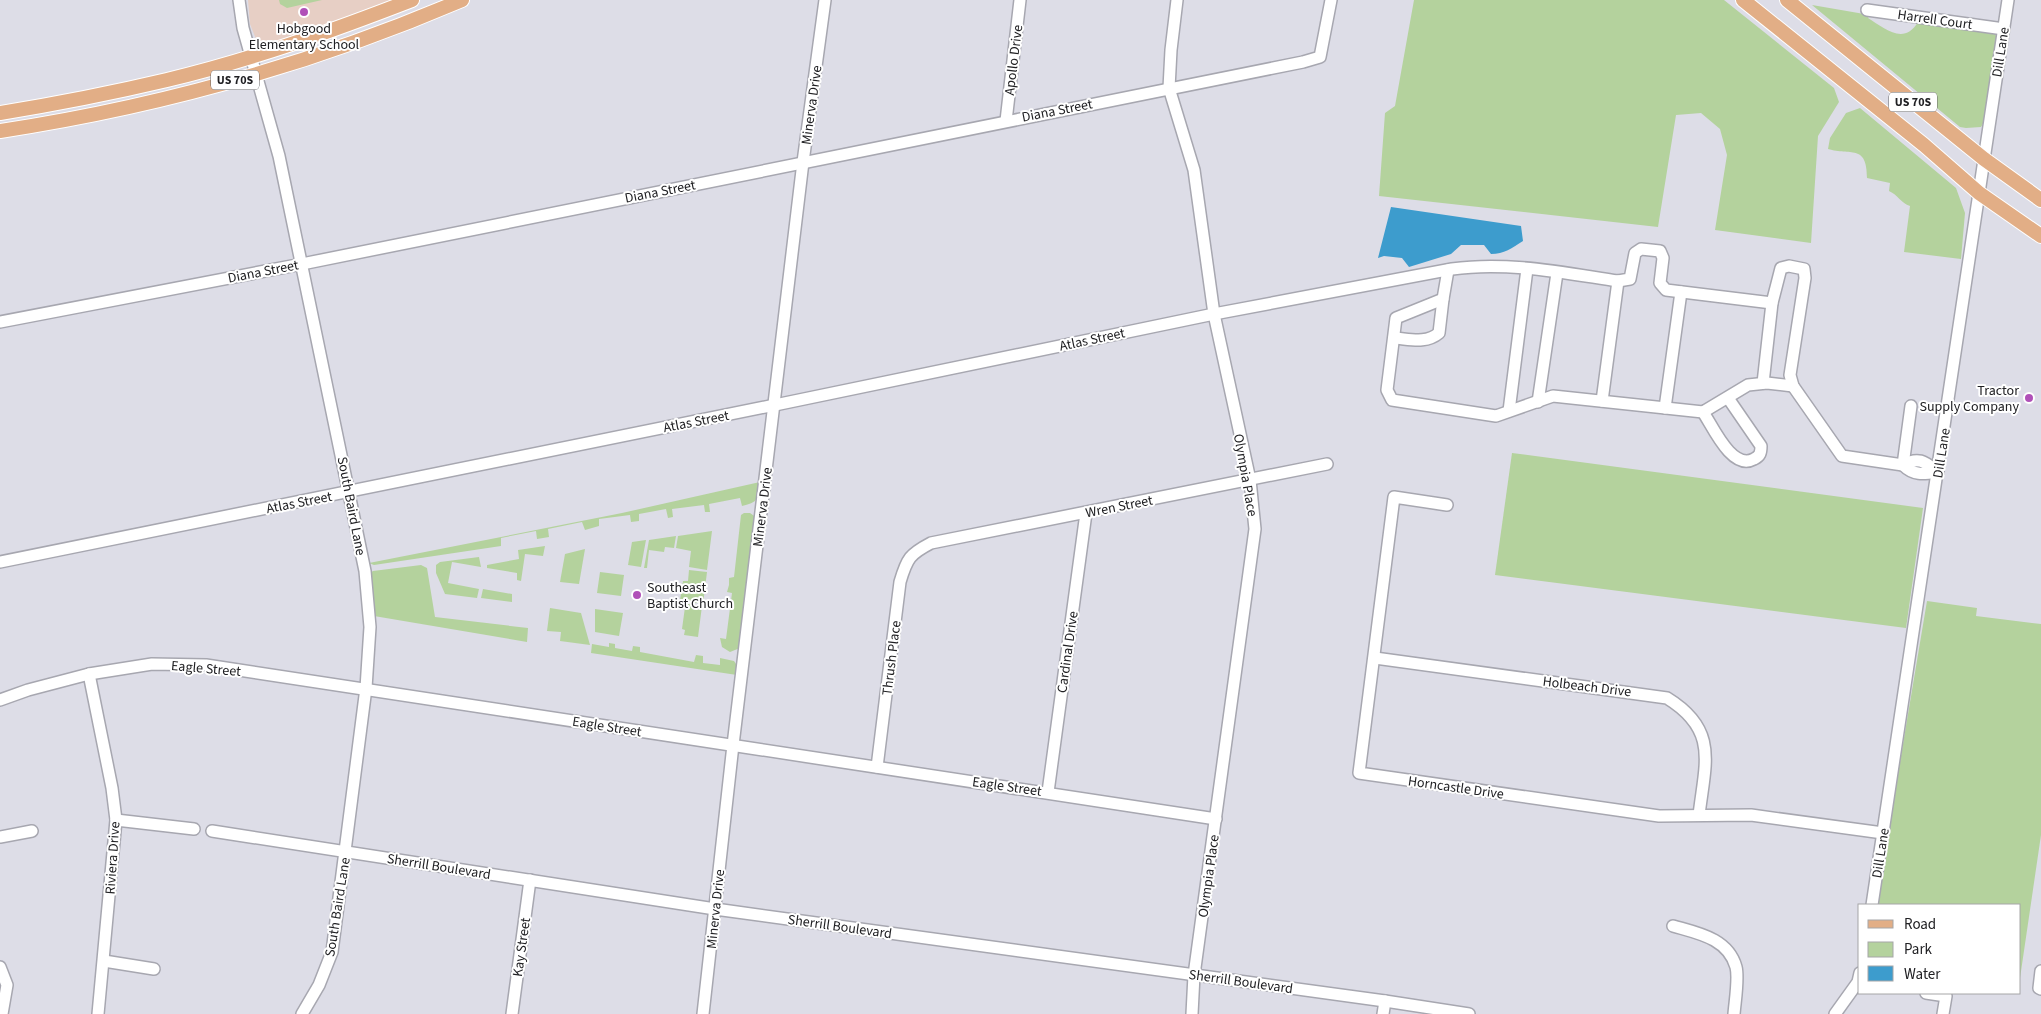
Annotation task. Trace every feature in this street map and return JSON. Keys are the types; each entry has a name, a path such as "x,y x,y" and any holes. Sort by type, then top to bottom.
{"main road":[{"name":"US 70S","path":"0,113 144,86 251,56 333,30 412,0"},
{"name":"US 70S","path":"0,131 98,114 256,74 399,27 462,0"},
{"name":"US 70S","path":"1742,0 1924,145 1979,192 2041,236"},
{"name":"US 70S","path":"1787,0 1984,159 2041,200"}],"street":[{"name":"South Baird Lane","path":"239,0 243,28 279,156 350,492 366,571 370,628 366,688 332,952 319,985 302,1014"},
{"name":"Minerva Drive","path":"703,1014 733,745 803,162 825,0"},
{"name":"Apollo Drive","path":"1006,121 1020,0"},
{"name":"Olympia Place","path":"1177,0 1169,88 1194,170 1214,314 1250,480 1255,529 1194,975 1192,1014"},
{"name":"Diana Street","path":"0,322 302,264 1320,57 1331,0"},
{"name":"Dill Lane","path":"1872,904 2008,0"},
{"name":"Harrell Court","path":"1867,10 2004,29"},
{"path":"1602,401 1618,281 1630,279 1635,252 1641,249 1660,252 1663,258 1660,283 1666,290 1772,303"},
{"name":"Atlas Street","path":"0,562 775,406 1214,314 1448,270 1472,266 1502,266 1618,281"},
{"path":"1763,383 1772,303 1781,268 1789,266 1804,270 1805,278 1790,375 1793,386 1842,456 1903,465 1912,460 1924,461 1938,472"},
{"path":"1509,411 1526,269"},
{"path":"1394,338 1424,340 1432,338 1439,333 1448,270"},
{"path":"1538,402 1557,273"},
{"path":"1665,408 1681,292"},
{"path":"1444,299 1396,318 1387,390 1392,400 1496,416 1554,396 1703,412 1748,385 1763,383 1793,386"},
{"path":"1703,412 1731,455 1740,461 1750,461 1757,458 1762,452 1761,446 1728,398"},
{"path":"1903,465 1911,406"},
{"name":"Wren Street","path":"913,553 931,543 1326,464"},
{"name":"Horncastle Drive","path":"1447,505 1394,497 1359,773 1659,816 1751,815 1883,833"},
{"name":"Cardinal Drive","path":"1048,792 1086,513"},
{"name":"Thrush Place","path":"877,767 900,582 904,566 913,553"},
{"name":"Holbeach Drive","path":"1374,658 1667,698 1682,707 1693,717 1701,730 1705,748 1705,766 1699,815"},
{"name":"Eagle Street","path":"0,700 28,690 89,674 152,664 206,665 1216,819"},
{"name":"Riviera Drive","path":"89,674 112,788 116,820 98,1014"},
{"path":"116,820 194,829"},
{"path":"0,837 32,831"},
{"name":"Sherrill Boulevard","path":"212,831 715,909 1468,1014"},
{"name":"Kay Street","path":"512,1014 530,880"},
{"path":"1673,926 1707,936 1726,948 1736,967 1734,1014"},
{"path":"104,961 154,969"},
{"path":"0,967 7,985 2,1014"},
{"path":"2041,971 2039,988 2041,989"},
{"path":"1836,1014 1858,981"},
{"path":"1933,994 1946,996 1943,1014"},
{"path":"1383,1014 1385,1001"}],"shaded area":[{"name":"Hobgood Elementary School","path":"248,0 391,0 270,45 258,44 250,24"}],"green space":[{"path":"279,0 322,0 287,8 280,4"},
{"path":"1414,0 1724,0 1834,88 1839,102 1818,136 1811,243 1715,230 1727,155 1720,129 1701,113 1676,115 1658,227 1379,196 1385,113 1395,106"},
{"path":"1812,5 1870,15 1868,18 1887,30 1900,34 1907,33 1918,22 1994,33 1997,37 1984,122 1981,127 1960,127"},
{"path":"1860,108 1956,188 1965,213 1961,259 1904,252 1910,206 1889,191 1890,183 1867,178 1864,160 1860,155 1828,149 1830,138 1846,113"},
{"path":"1512,453 1923,508 1906,628 1495,575"},
{"path":"760,482 757,499 752,503 742,506 740,498 709,504 710,512 705,512 704,505 672,509 673,517 668,518 666,509 639,514 639,521 631,522 630,515 599,519 599,526 585,530 582,522 548,529 549,537 537,539 536,531 501,538 501,546 374,565 369,563 622,513"},
{"path":"750,513 757,518 740,648 730,652 722,647 720,638 726,639 732,593 727,592 729,578 734,577 741,515"},
{"path":"712,531 707,570 689,567 691,551 676,548 678,536"},
{"path":"676,536 674,548 665,547 664,552 649,550 647,568 644,568 649,540"},
{"path":"646,540 641,567 628,565 632,542"},
{"path":"545,546 543,556 525,554 521,581 517,580 517,573 487,568 487,565 519,559 518,550"},
{"path":"585,549 579,584 560,582 565,554"},
{"path":"479,557 481,567 452,562 448,583 479,589 477,598 445,594 436,573 436,565 440,562"},
{"path":"421,565 427,568 435,617 528,628 527,642 374,616 370,573 373,571"},
{"path":"689,570 707,572 703,604 680,600 683,581 688,581"},
{"path":"600,572 624,575 621,596 597,593"},
{"path":"483,589 512,594 512,602 481,598"},
{"path":"1927,601 1977,608 1976,616 2041,624 2041,835 2021,971 2021,904 1876,904"},
{"path":"682,603 702,606 698,637 684,635 685,630 682,629 685,607 681,606"},
{"path":"550,608 581,613 590,645 560,641 561,632 547,631"},
{"path":"595,609 623,613 619,636 595,632"},
{"path":"609,643 615,644 615,648 632,651 633,646 640,647 640,652 694,662 696,655 703,656 703,663 720,665 720,658 734,661 738,667 737,675 591,653 592,644 609,647"}],"water":[{"path":"1391,207 1521,226 1523,241 1508,250 1496,254 1491,254 1484,245 1461,245 1451,254 1409,267 1402,258 1384,256 1378,258"}],"place":[{"name":"Hobgood Elementary School","path":"304,12"},
{"name":"Tractor Supply Company","path":"2029,398"},
{"name":"Southeast Baptist Church","path":"637,595"}]}
